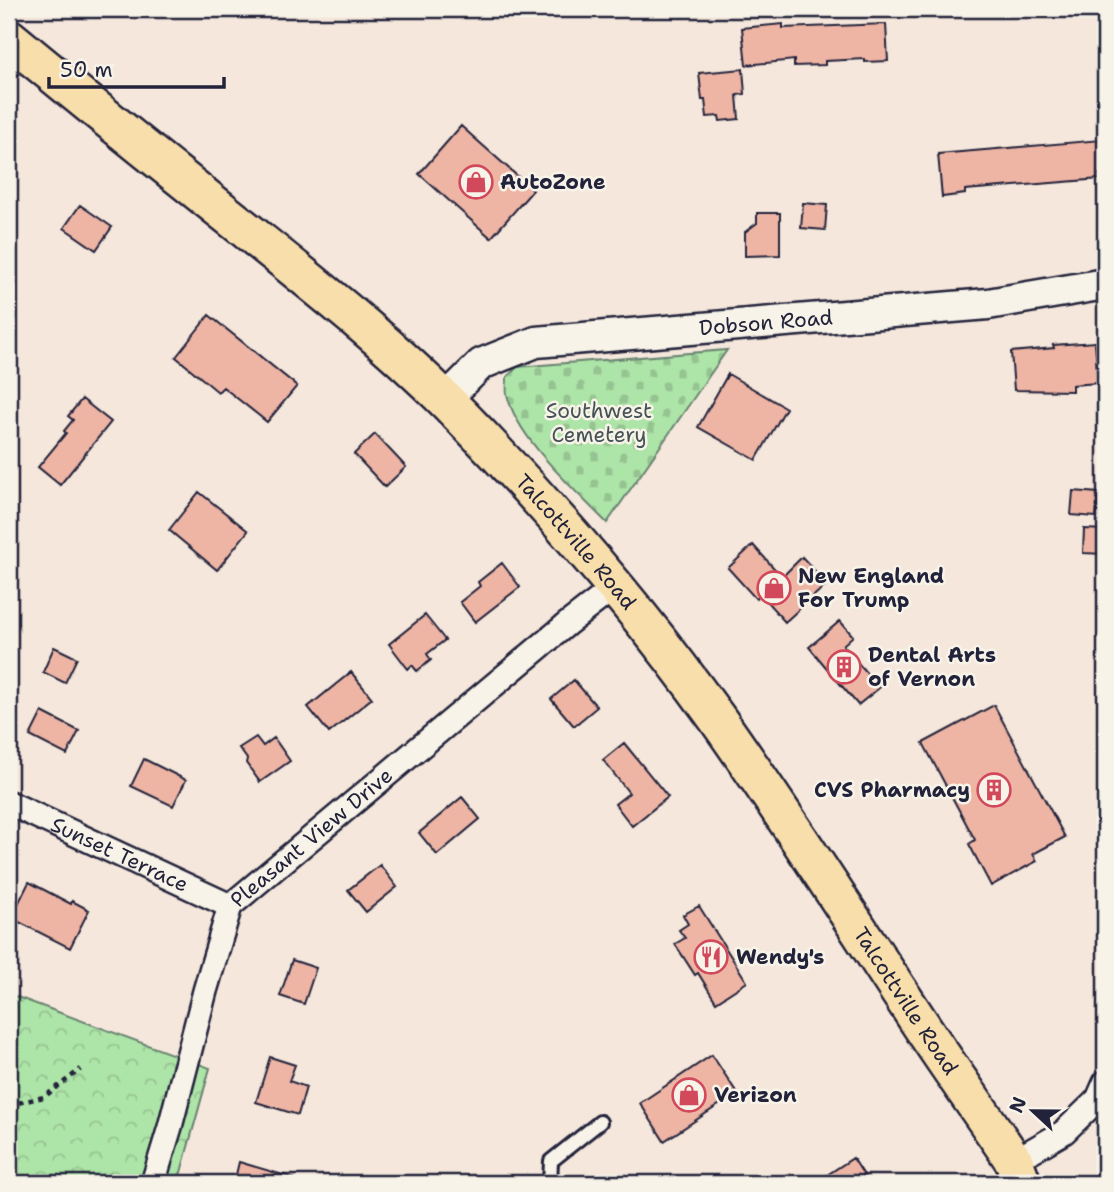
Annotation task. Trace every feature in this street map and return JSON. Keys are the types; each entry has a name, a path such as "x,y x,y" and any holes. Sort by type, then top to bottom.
{"main road":[{"name":"Talcottville Road","path":"9,38 351,315 445,400 548,509 615,587 708,707 774,801 1018,1172 1044,1183"}],"street":[{"name":"Dobson Road","path":"445,400 481,364 536,342 988,304 1105,284"},
{"name":"Pleasant View Drive","path":"152,1183 170,1127 230,906 567,624 615,587"},
{"name":"Sunset Terrace","path":"9,803 230,906"},
{"path":"1018,1172 1098,1099 1105,1083"}],"lane":[{"path":"550,1183 551,1161 600,1122"}],"path":[{"path":"9,1105 44,1097 81,1069"}],"green space":[{"name":"Southwest Cemetery","path":"727,350 607,523 534,446 513,411 507,394 507,377 517,367"},
{"path":"9,994 210,1068 178,1183 9,1183"}],"building":[{"path":"783,24 783,28 886,24 888,61 825,61 825,65 794,66 794,60 746,65 742,28"},
{"path":"743,69 745,94 737,95 739,119 720,121 719,116 707,117 699,73"},
{"name":"AutoZone","path":"461,126 533,190 491,238 419,174"},
{"path":"1101,140 1101,146 1105,146 1105,174 1099,174 1100,179 965,190 965,194 942,197 938,154"},
{"path":"803,203 827,205 825,230 801,228"},
{"path":"80,205 112,227 96,250 64,228"},
{"path":"757,213 780,213 780,255 745,256 745,232 757,223"},
{"path":"209,315 297,386 267,422 223,387 218,392 176,357"},
{"path":"1095,342 1098,383 1072,385 1072,391 1014,390 1011,352"},
{"path":"728,374 786,408 756,460 698,427"},
{"path":"82,399 111,422 60,485 38,467 66,433 64,431 73,420 68,416"},
{"path":"375,434 406,467 385,487 354,454"},
{"path":"1073,491 1099,493 1096,517 1071,515"},
{"path":"199,492 248,531 217,570 169,530"},
{"path":"1084,529 1105,530 1105,554 1083,553"},
{"path":"753,545 782,577 802,557 827,584 785,622 761,595 756,599 728,568"},
{"path":"502,563 520,587 475,622 460,602 480,586 478,582"},
{"path":"425,615 445,640 427,654 431,660 417,671 412,665 408,669 389,644"},
{"name":"Dental Arts of Vernon","path":"840,621 853,636 843,645 879,688 858,705 809,647"},
{"path":"54,647 77,658 65,683 43,672"},
{"path":"351,672 372,698 329,733 308,707"},
{"path":"574,680 597,707 574,726 551,699"},
{"name":"CVS Pharmacy","path":"994,705 1065,837 1033,854 1037,861 991,886 969,844 975,840 923,743"},
{"path":"42,712 79,731 67,755 30,736"},
{"path":"256,737 263,746 274,738 290,761 260,782 239,748"},
{"path":"624,743 668,797 632,826 615,804 629,793 603,760"},
{"path":"144,759 186,780 173,806 131,786"},
{"path":"462,797 480,819 437,855 419,833"},
{"path":"380,865 397,887 366,912 348,890"},
{"path":"29,882 71,904 72,901 89,910 70,948 11,918"},
{"path":"699,906 747,982 716,1002 675,944 685,938 679,930 688,924 683,915"},
{"path":"292,960 316,968 304,1004 280,996"},
{"path":"712,1055 737,1093 664,1141 640,1103"},
{"path":"270,1057 295,1065 289,1081 306,1087 298,1115 256,1102"},
{"path":"853,1158 869,1183 815,1183"},
{"path":"239,1162 293,1178 292,1183 234,1183"}],"place":[{"name":"AutoZone","path":"476,182"},
{"name":"New England For Trump","path":"774,588"},
{"name":"Dental Arts of Vernon","path":"844,667"},
{"name":"CVS Pharmacy","path":"994,790"},
{"name":"Wendy's","path":"711,957"},
{"name":"Verizon","path":"689,1095"}]}
